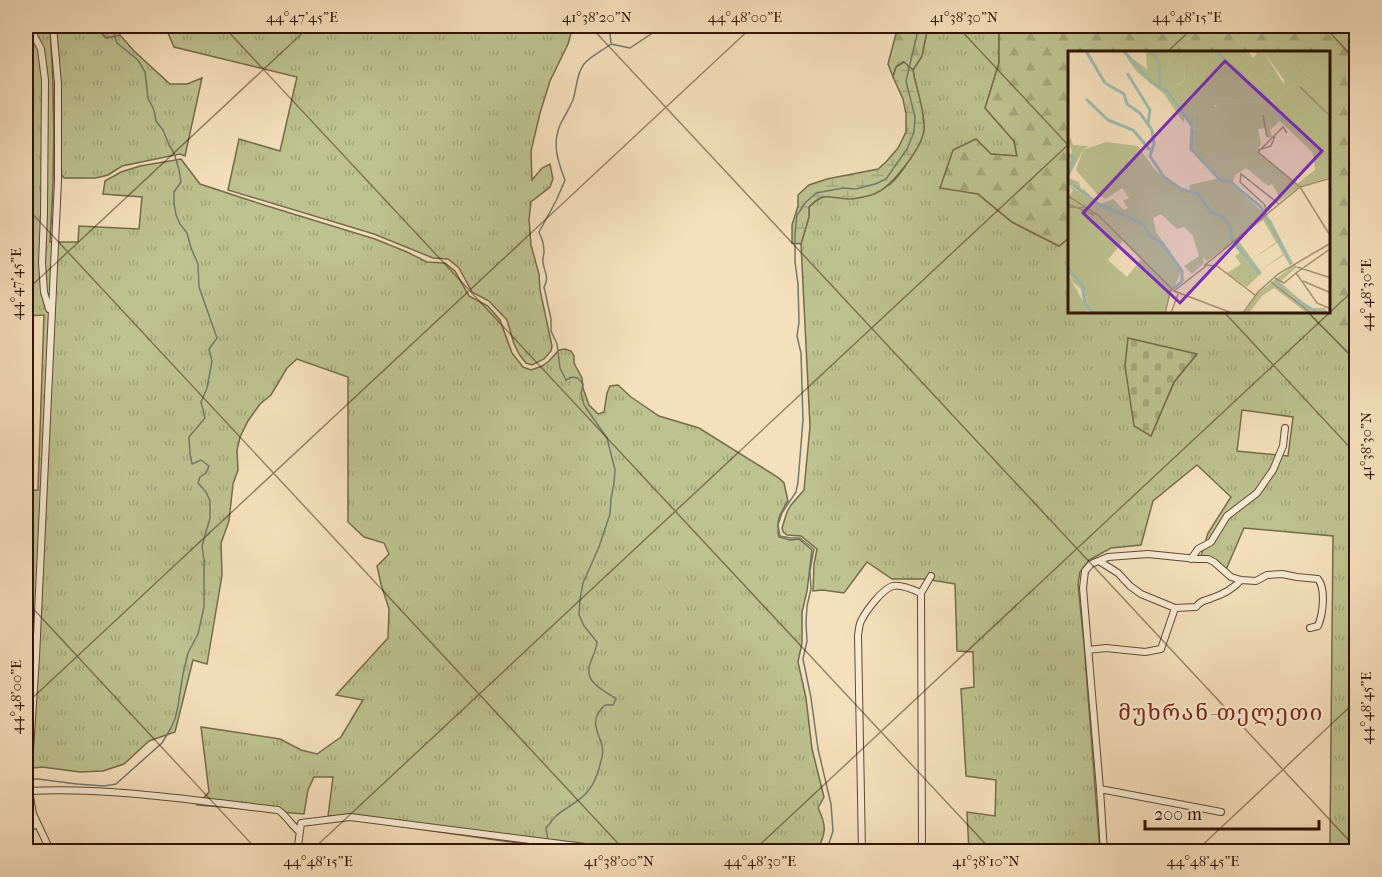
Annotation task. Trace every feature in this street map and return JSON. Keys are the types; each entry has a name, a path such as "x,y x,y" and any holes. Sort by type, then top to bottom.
{"street":[{"path":"29,26 41,49 45,80 42,263 44,292 51,314"},
{"path":"51,852 33,814 28,776 39,607 58,180 58,84 53,26"},
{"path":"1191,559 1198,549 1211,542 1227,516 1257,493 1273,470 1283,446 1285,428"},
{"path":"1104,852 1083,588 1085,571 1091,564 1108,557 1148,554 1208,559 1215,562 1231,577 1241,580 1256,581 1267,575 1282,574 1318,579 1322,584 1322,615 1318,626 1310,628"},
{"path":"1099,561 1118,573 1141,594 1175,608 1196,607 1201,600 1234,589 1241,580"},
{"path":"922,852 921,593 931,576"},
{"path":"861,850 858,635 860,622 880,595 893,586 921,593"},
{"path":"1088,650 1124,649 1145,652 1161,650 1175,608"},
{"path":"1100,789 1221,812"},
{"path":"29,791 114,791 278,810 286,814 300,832"},
{"path":"312,852 298,846 301,823 350,817 624,852"},
{"path":"26,829 37,824"}],"green space":[{"path":"26,26 50,26 54,134 50,242 78,242 79,226 139,229 142,197 103,194 105,181 121,172 140,166 181,159 200,184 375,239 427,262 445,263 455,271 469,296 488,306 500,320 512,353 523,367 531,370 549,361 559,350 571,351 582,378 589,405 598,414 604,412 610,386 618,385 659,416 699,428 784,483 788,501 779,518 779,537 790,540 799,539 812,550 802,612 802,643 798,662 806,698 812,749 824,797 818,808 824,830 817,851 574,851 328,816 333,777 314,777 308,790 304,814 197,805 209,792 201,727 280,739 301,750 317,754 341,737 363,700 336,695 388,638 389,609 377,566 389,554 384,543 364,537 348,522 348,377 297,359 287,368 271,395 260,404 240,437 237,450 238,470 233,484 229,521 221,543 222,575 207,664 193,660 175,732 149,741 124,764 103,771 80,772 42,767 26,769 26,491 38,490 44,315 26,316"},
{"path":"56,26 98,26 99,31 106,38 120,35 170,84 187,84 202,78 185,156 180,154 122,166 108,175 96,178 64,178 61,174 60,81"},
{"path":"98,26 120,26 120,35 106,38"},
{"path":"165,26 573,26 568,44 550,81 531,151 532,180 542,168 550,164 553,179 550,187 531,202 529,219 531,245 539,274 551,351 544,359 532,365 526,363 514,344 507,320 489,301 472,292 459,268 448,259 433,258 374,234 228,190 239,139 280,151 297,77 174,47"},
{"path":"898,26 928,26 922,56 913,70 903,62 896,67 893,77 888,64"},
{"path":"928,26 999,26 999,63 985,108 1014,141 1017,156 991,154 978,194 1012,222 1059,246 1068,239 1068,314 1310,314 1356,361 1356,851 1325,851 1330,842 1333,536 1244,528 1225,572 1201,556 1208,533 1231,497 1197,465 1153,501 1141,545 1111,548 1089,560 1080,572 1078,584 1100,851 969,852 967,812 995,816 996,780 966,776 961,689 974,687 973,652 957,651 955,584 925,579 892,579 867,562 844,593 813,591 817,549 801,536 787,535 782,528 791,505 804,490 810,426 801,244 809,217 809,207 818,199 828,195 887,186 892,183 909,160 924,129 913,70 922,56","holes":["1197,354 1174,382 1151,436 1134,425","1242,410 1293,417 1288,456 1237,451"]},
{"path":"999,26 1356,26 1356,361 1310,314 1331,314 1331,51 1068,51 1068,239 1059,246 1012,222 978,194 940,188 953,150 976,139 991,154 1017,156 1014,141 985,108 999,63"},
{"path":"904,62 913,70 924,122 922,137 912,156 889,184 874,194 851,199 820,198 809,207 809,217 801,244 792,243 792,225 798,206 798,195 809,185 878,169 898,148 906,132 906,114 903,99 893,77 896,67"},
{"path":"1128,338 1197,354 1174,382 1151,436 1134,426 1125,366"},
{"path":"525,845 574,851 526,851"}],"waterway":[{"path":"33,779 104,786 116,784 162,743 175,719 188,653 198,634 204,607 202,546 210,518 210,501 198,483 209,466 201,460 192,464 189,437 205,418 201,402 207,388 212,361 209,349 217,338 199,287 198,264 187,233 176,215 174,192 181,182 174,153 156,121 148,98 145,72 138,60 117,43 111,26"},
{"path":"609,26 611,43"},
{"path":"548,841 546,828 554,818 584,795 595,779 603,750 596,719 605,705 613,705 616,699 591,680 589,668 597,642 584,626 579,615 583,583 610,514 615,470 607,438 584,405 581,394 583,384 578,378 572,377 566,380 560,368 544,287 547,277 543,261 543,244 539,232 565,180 558,160 556,140 560,125 573,100 581,68 590,58 611,44 630,48 661,26"},
{"path":"826,852 833,831 831,804 818,749 803,659 807,641 807,606 811,589 810,571 814,549 800,538 780,536 778,525 782,513 796,492 803,420 801,353 797,336 799,322 795,262 797,215 816,193 843,188 856,189 886,179 907,149 914,132 915,117 906,81 919,26"},
{"path":"1351,556 1356,540"},
{"path":"548,845 550,852"}],"district":[{"name":"მუხრან-თელეთი","path":"1221,713"}]}
